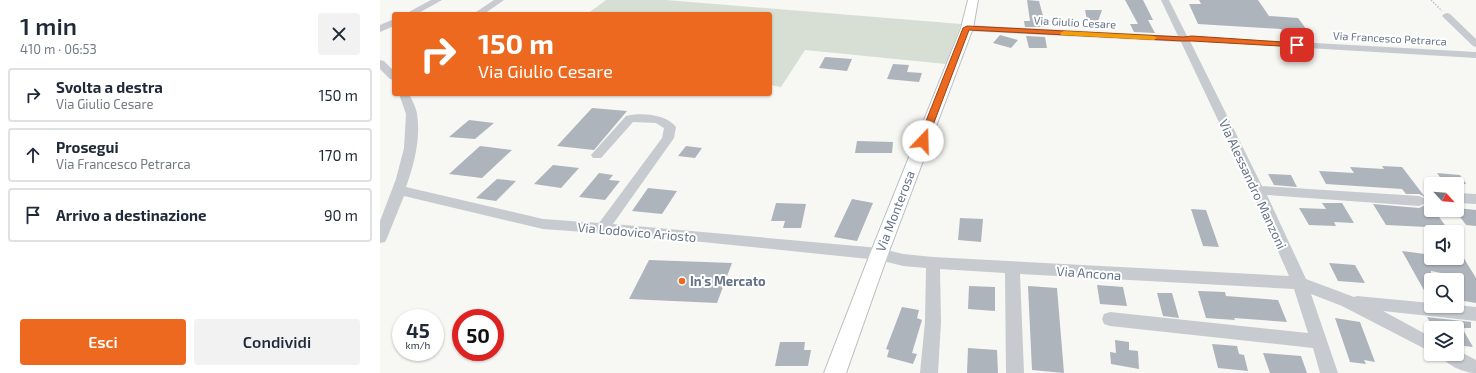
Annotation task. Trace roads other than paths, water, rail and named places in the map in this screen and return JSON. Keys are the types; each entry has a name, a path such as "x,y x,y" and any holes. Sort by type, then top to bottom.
{"main road":[{"name":"Via Monterosa","path":"835,373 878,254 978,3"}],"street":[{"path":"414,12 438,0"},
{"path":"481,12 500,0"},
{"name":"Via Alessandro Manzoni","path":"1165,0 1258,190 1300,283 1330,372"},
{"path":"1447,16 1476,44"},
{"path":"380,29 392,23"},
{"name":"Via Giulio Cesare","path":"967,28 1183,39"},
{"name":"Via Francesco Petrarca","path":"1183,39 1192,38 1476,55"},
{"path":"380,238 399,190 410,155 412,116 405,96"},
{"path":"597,155 630,118 666,122 670,127 668,138 602,228"},
{"name":"Via Lodovico Ariosto","path":"399,190 543,224 653,232 878,254"},
{"path":"1258,190 1419,201"},
{"path":"1464,198 1476,199"},
{"name":"Via Ancona","path":"878,254 903,260 933,263 1096,274 1300,283 1348,301"},
{"path":"929,373 933,322 933,263"},
{"path":"1012,268 1015,373"},
{"path":"1348,301 1476,314"},
{"path":"1348,301 1424,341"},
{"path":"1110,319 1320,342"},
{"path":"1461,361 1476,369"}],"place":[{"name":"In's Mercato","path":"682,281"}]}
